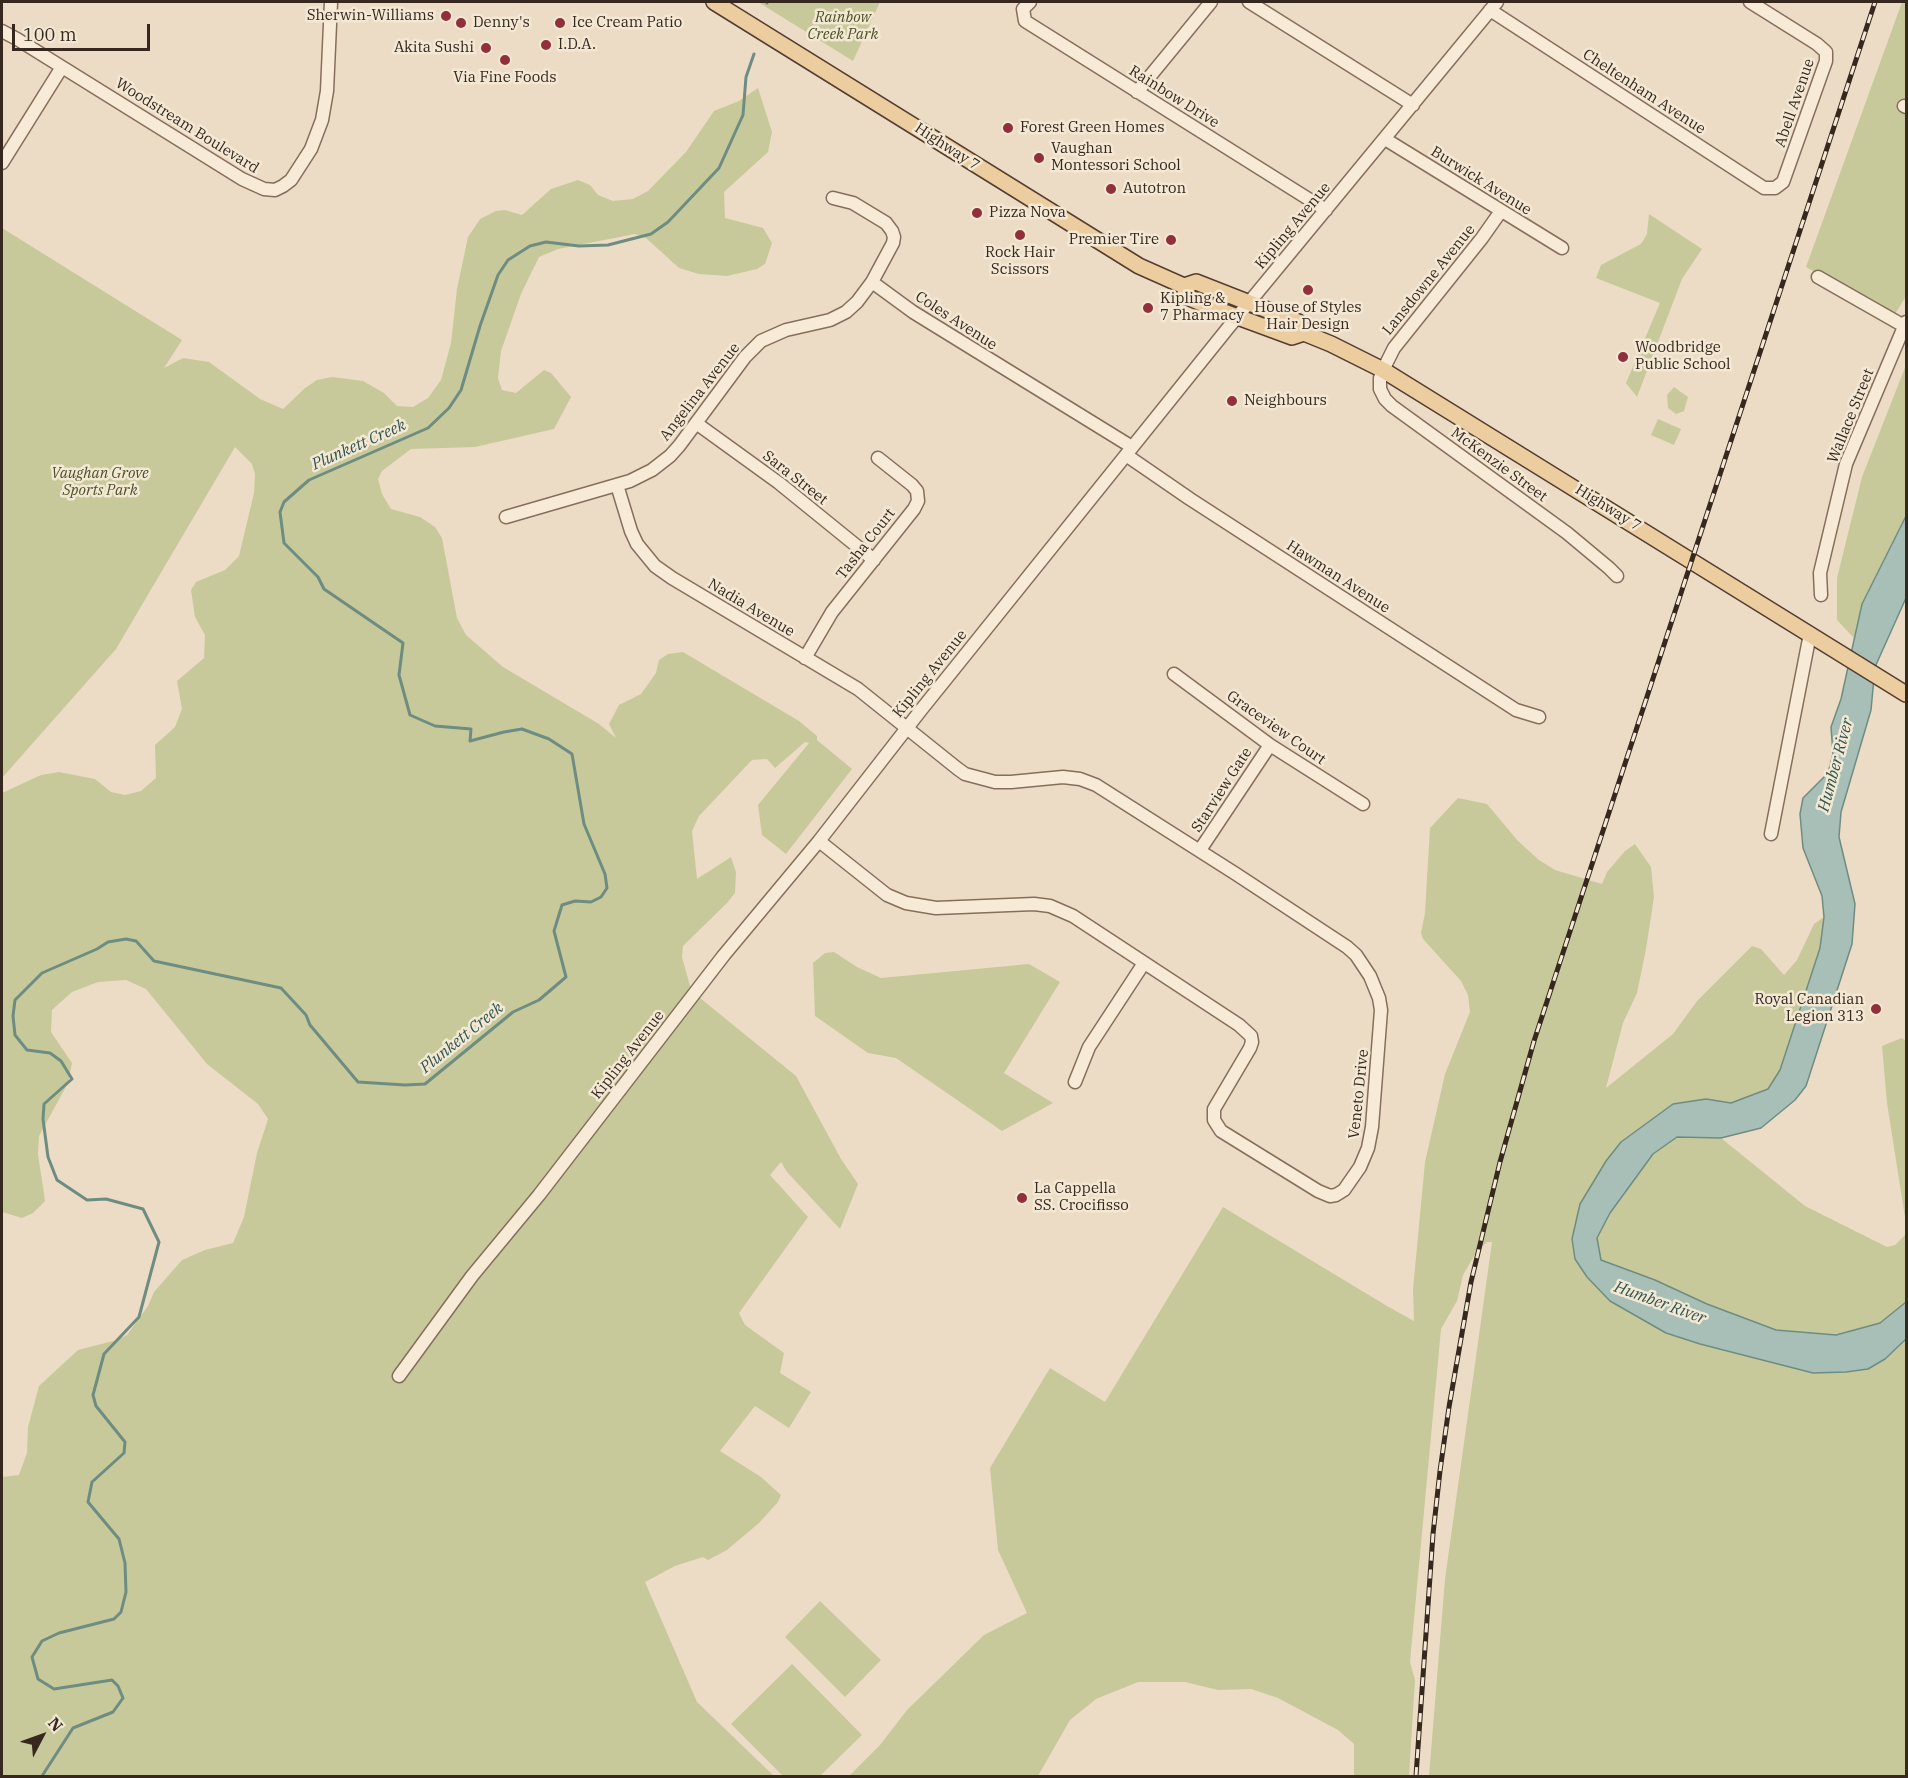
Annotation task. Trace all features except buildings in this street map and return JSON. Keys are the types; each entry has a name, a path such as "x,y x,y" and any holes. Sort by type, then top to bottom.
{"main road":[{"name":"Highway 7","path":"714,2 1139,266 1184,286 1196,282 1298,322 1304,333 1383,370 1902,690"},
{"name":"Highway 7","path":"1184,286 1187,297 1237,317 1292,337 1304,333"}],"street":[{"name":"Woodstream Boulevard","path":"2,31 242,179 264,189 275,190 291,180 306,158 322,120 327,91 331,2"},
{"name":"Rainbow Drive","path":"1030,2 1023,9 1025,21 1326,210"},
{"path":"1137,92 1211,2"},
{"path":"1249,2 1413,105"},
{"name":"Abell Avenue","path":"1750,2 1826,52 1826,61 1783,182"},
{"name":"Kipling Avenue","path":"399,1376 472,1276 539,1194 724,955 819,841 1237,317 1494,6"},
{"name":"Cheltenham Avenue","path":"1494,6 1764,188 1775,188 1783,182"},
{"path":"2,163 62,66"},
{"name":"Burwick Avenue","path":"1385,139 1562,248"},
{"path":"833,198 853,203 886,223 892,231 893,243 873,282"},
{"name":"Lansdowne Avenue","path":"1383,370 1394,348 1501,211"},
{"path":"1818,277 1905,324"},
{"name":"Angelina Avenue","path":"507,517 642,476 662,463 679,446 745,357 762,341 786,330 838,316 857,302 873,282"},
{"name":"Coles Avenue","path":"873,282 913,312 1129,451"},
{"name":"Wallace Street","path":"1821,595 1820,573 1846,464 1905,324"},
{"name":"McKenzie Street","path":"1383,370 1379,384 1385,399 1567,533 1617,576"},
{"name":"Sara Street","path":"696,423 778,483 874,560"},
{"name":"Hawman Avenue","path":"1129,451 1190,499 1516,710 1539,717"},
{"name":"Tasha Court","path":"805,658 832,612 918,501 917,491 912,485 878,458"},
{"name":"Nadia Avenue","path":"617,485 631,531 637,544 654,566 863,693 907,728"},
{"path":"1772,834 1810,634"},
{"name":"Graceview Court","path":"1174,674 1270,745 1364,804"},
{"name":"Veneto Drive","path":"819,841 887,895 899,901 936,908 1026,903 1050,906 1073,916 1239,1025 1251,1036 1250,1048 1214,1109 1214,1120 1217,1126 1231,1138 1324,1195 1340,1193 1348,1186 1365,1158 1371,1139 1381,1022 1379,998 1375,986 1364,965 1347,947 1106,789 1089,781 1064,777 1002,782 975,777 958,769 907,728"},
{"name":"Starview Gate","path":"1200,850 1270,745"},
{"path":"1075,1082 1089,1047 1144,963"}],"green space":[{"name":"Rainbow Creek Park","path":"758,2 880,2 853,61"},
{"path":"1902,2 1906,4 1906,296 1894,316 1806,267"},
{"name":"Vaughan Grove Sports Park","path":"758,88 772,132 768,152 724,192 725,218 763,228 772,243 765,264 757,269 727,276 699,274 679,268 646,238 635,234 558,249 539,257 521,294 501,351 498,378 502,390 516,393 544,370 551,373 571,397 554,429 475,447 411,449 382,471 378,479 382,494 391,509 420,517 435,527 442,538 457,618 466,635 503,667 599,724 616,738 609,724 619,705 641,694 656,673 659,660 668,654 683,652 799,721 817,736 817,740 852,769 786,854 762,835 758,805 809,743 805,742 775,768 767,759 752,760 699,816 692,831 697,879 731,857 736,872 735,893 683,946 682,957 690,986 700,998 796,1076 841,1159 858,1184 840,1229 787,1172 781,1162 770,1175 808,1217 739,1313 745,1325 784,1353 780,1373 811,1392 789,1428 755,1406 720,1451 761,1477 781,1495 778,1502 759,1523 727,1550 708,1560 703,1557 675,1566 645,1582 697,1702 774,1776 2,1776 2,1477 19,1475 27,1453 28,1427 39,1386 78,1350 117,1340 127,1335 148,1306 154,1292 182,1260 205,1250 233,1243 244,1217 257,1153 268,1119 258,1104 207,1064 146,989 126,980 98,982 72,992 52,1010 51,1032 72,1063 68,1083 39,1136 38,1154 45,1201 33,1213 22,1218 2,1212 2,793 41,775 59,772 95,779 111,792 125,795 141,791 156,778 155,745 175,727 182,709 177,681 204,658 205,635 195,617 191,590 196,582 225,570 239,556 254,493 255,474 252,464 235,447 116,649 2,778 2,228 182,340 164,368 183,358 209,362 260,399 283,409 317,380 332,377 363,381 384,393 397,406 413,407 428,398 441,380 451,343 457,289 468,237 480,219 496,211 505,210 522,215 551,189 578,180 590,185 598,195 613,201 633,199 648,191 686,152 714,111 739,101"},
{"path":"1649,214 1702,249 1682,279 1637,397 1626,383 1660,303 1596,278 1601,265 1641,244 1647,234"},
{"path":"1906,365 1906,516 1862,604 1854,638 1837,620 1837,578 1862,477"},
{"path":"1674,387 1688,397 1684,411 1676,414 1668,408 1667,395"},
{"path":"1658,419 1681,429 1674,445 1651,435"},
{"path":"1458,798 1487,804 1518,841 1539,860 1555,870 1602,884 1607,872 1625,851 1635,844 1651,867 1654,897 1646,949 1637,993 1623,1023 1606,1088 1673,1034 1697,1001 1752,946 1761,949 1784,975 1797,960 1814,924 1824,917 1820,948 1780,1070 1768,1089 1731,1103 1706,1099 1580,1204 1572,1239 1575,1259 1610,1301 1885,1359 1906,1339 1906,1776 1429,1776 1445,1579 1492,1242 1487,1242 1477,1251 1463,1275 1457,1301 1441,1329 1410,1662 1415,1680 1409,1776 1354,1776 1354,1744 1338,1730 1278,1698 1251,1689 1218,1690 1185,1682 1138,1682 1096,1699 1070,1720 1038,1776 849,1776 880,1745 907,1710 984,1635 1027,1613 998,1550 990,1468 1050,1368 1105,1402 1223,1207 1414,1321 1413,1289 1425,1162 1445,1074 1470,1012 1468,995 1461,981 1423,939 1421,933 1425,913 1430,828"},
{"path":"834,952 857,967 881,978 1029,964 1060,982 1004,1073 1053,1103 1002,1131 896,1058 868,1053 815,1016 813,963 825,953"},
{"path":"1902,1038 1906,1041 1906,1224 1887,1103 1882,1046"},
{"path":"1677,1137 1721,1138 1805,1206 1887,1247 1895,1245 1906,1234 1906,1302 1880,1323 1836,1335 1776,1330 1601,1260 1597,1238 1610,1213 1652,1154"},
{"path":"820,1601 881,1660 845,1697 785,1637"},
{"path":"792,1664 862,1735 820,1776 783,1776 731,1724"}],"water":[{"name":"Humber River","path":"1906,516 1906,598 1875,667 1871,710 1841,812 1839,837 1855,904 1852,944 1806,1086 1795,1100 1761,1128 1721,1138 1677,1137 1653,1154 1610,1213 1597,1238 1601,1260 1776,1330 1836,1335 1880,1323 1906,1302 1906,1339 1885,1359 1868,1369 1813,1373 1666,1333 1610,1301 1587,1277 1575,1259 1572,1239 1580,1204 1606,1161 1621,1142 1673,1104 1706,1099 1731,1103 1768,1089 1780,1070 1820,948 1824,917 1822,896 1803,848 1800,814 1803,798 1828,773 1833,754 1831,727 1841,699 1862,604"}],"waterway":[{"name":"Plunkett Creek","path":"42,1776 73,1728 113,1712 123,1698 118,1686 112,1680 54,1689 38,1679 32,1657 42,1641 59,1633 114,1619 121,1612 126,1592 125,1563 119,1539 88,1502 92,1482 124,1453 125,1442 96,1406 93,1395 104,1354 139,1317 159,1242 143,1209 106,1199 87,1200 57,1180 48,1157 43,1119 44,1104 72,1079 61,1061 50,1053 27,1050 15,1035 13,1016 15,1000 42,973 108,942 126,939 136,941 154,961 281,988 306,1015 310,1025 358,1082 405,1085 425,1084 513,1012 539,1000 566,977 554,931 562,905 575,901 591,902 601,897 607,888 605,874 584,824 572,754 549,739 522,729 470,741 471,729 435,726 410,715 399,675 403,643 324,589 318,577 284,543 280,512 284,502 309,480 428,428 449,408 461,390 498,275 508,260 530,246 546,242 579,246 608,245 651,234 668,222 719,168 743,115 746,77 754,54"}],"railway":[{"path":"1416,1776 1433,1534 1440,1471 1471,1282 1500,1162 1534,1041 1875,2"}],"place":[{"name":"Sherwin-Williams","path":"446,16"},
{"name":"Denny's","path":"461,23"},
{"name":"Ice Cream Patio","path":"560,23"},
{"name":"I.D.A.","path":"546,45"},
{"name":"Akita Sushi","path":"486,48"},
{"name":"Via Fine Foods","path":"505,60"},
{"name":"Forest Green Homes","path":"1008,128"},
{"name":"Vaughan Montessori School","path":"1039,158"},
{"name":"Autotron","path":"1111,189"},
{"name":"Pizza Nova","path":"977,213"},
{"name":"Rock Hair Scissors","path":"1020,235"},
{"name":"Premier Tire","path":"1171,240"},
{"name":"House of Styles Hair Design","path":"1308,290"},
{"name":"Kipling & 7 Pharmacy","path":"1148,308"},
{"name":"Woodbridge Public School","path":"1623,357"},
{"name":"Neighbours","path":"1232,401"},
{"name":"Royal Canadian Legion 313","path":"1876,1009"},
{"name":"La Cappella SS. Crocifisso","path":"1022,1198"}]}
